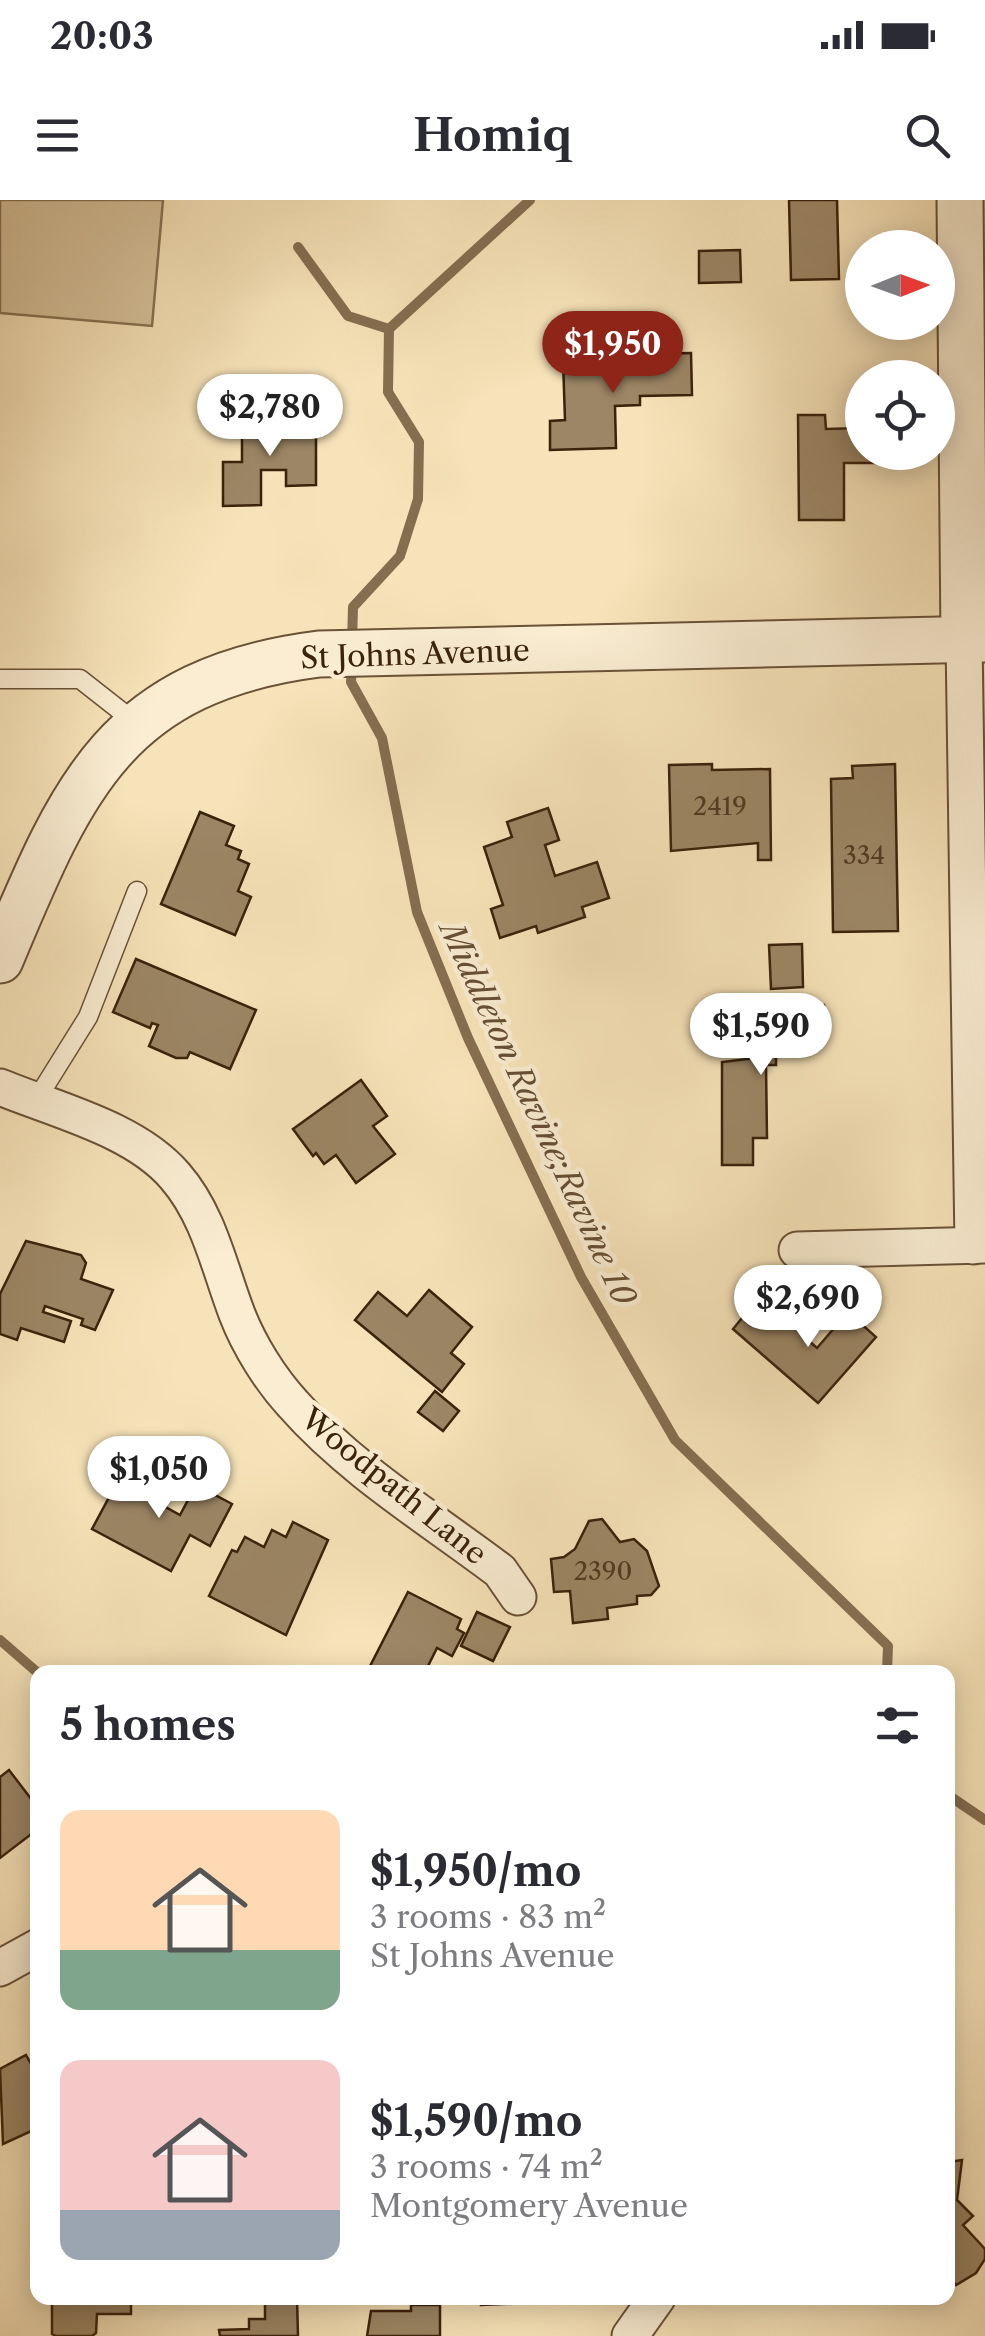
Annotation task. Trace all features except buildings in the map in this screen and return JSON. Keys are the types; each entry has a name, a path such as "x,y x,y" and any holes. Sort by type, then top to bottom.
{"street":[{"path":"798,1250 979,1246 975,639 960,200"},
{"name":"St Johns Avenue","path":"0,960 71,802 102,757 136,724 178,695 220,675 267,661 319,654 975,639"},
{"name":"Woodpath Lane","path":"0,1087 134,1143 174,1174 204,1218 238,1317 257,1354 291,1403 339,1450 500,1571 518,1597"},
{"path":"0,1968 30,1951"},
{"path":"630,2336 652,2305"}],"lane":[{"path":"0,679 80,679 136,724"},
{"path":"36,1102 88,1017 137,891"}],"shaded area":[{"path":"0,200 163,200 152,326 0,313"}],"waterway":[{"name":"Middleton Ravine;Ravine 10","path":"352,642 353,607 400,556 418,499 419,442 388,392 389,329 530,200"},
{"name":"Middleton Ravine;Ravine 10","path":"298,247 348,316 389,329"},
{"name":"Middleton Ravine;Ravine 10","path":"352,664 351,682 382,738 417,912 468,1038 581,1277 675,1440 888,1646 887,1665"},
{"name":"Middleton Ravine;Ravine 10","path":"0,1640 30,1666"},
{"name":"Middleton Ravine;Ravine 10","path":"955,1800 985,1820"}]}
